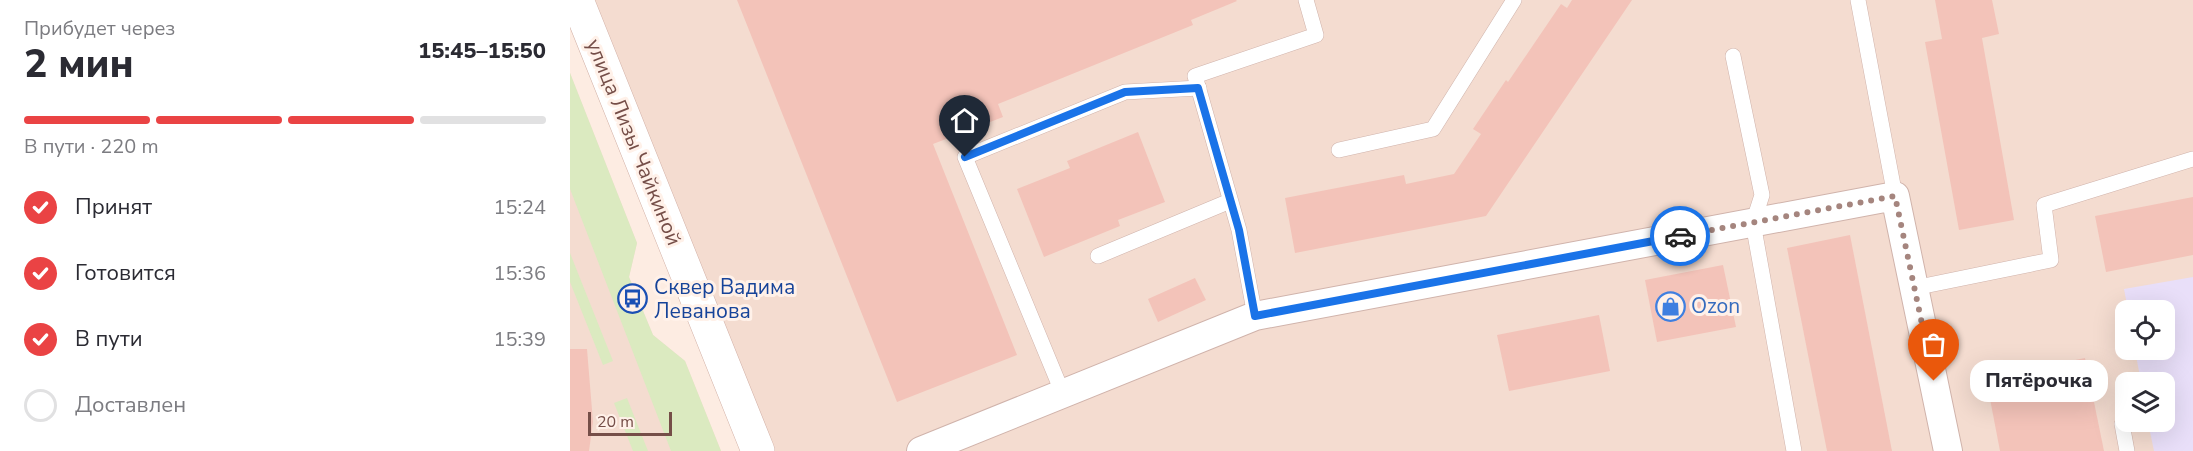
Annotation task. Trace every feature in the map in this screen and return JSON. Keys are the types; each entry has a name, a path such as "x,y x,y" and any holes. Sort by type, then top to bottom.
{"main road":[{"name":"улица Лизы Чайкиной","path":"578,0 758,451"}],"street":[{"path":"921,451 1255,316 1895,196 1948,451"}],"lane":[{"path":"1255,316 1239,230 1195,76 1316,35 1306,0"},
{"path":"1339,150 1433,129 1514,0"},
{"path":"1858,0 1895,196"},
{"path":"1733,56 1762,195 1753,223 1794,451"},
{"path":"1063,394 965,157 1125,92 1198,88"},
{"path":"1914,288 2051,260 2043,205 2193,159"},
{"path":"1098,256 1230,201"},
{"path":"2123,432 2127,451"}],"shaded area":[{"path":"589,0 2193,0 2193,451 774,451"},
{"path":"570,73 637,243 629,277 653,335 685,361 721,451 570,451"},
{"path":"2193,277 2193,451 2154,451 2150,432 2175,432 2175,372 2139,372 2137,360 2175,360 2175,300 2126,300 2124,289"}],"green space":[{"path":"570,73 637,243 629,277 653,335 685,361 721,451 671,451 570,189"},
{"path":"570,253 613,361 603,365 570,282"},
{"path":"627,398 648,451 633,451 614,403"}],"building":[{"path":"737,0 1237,1 1191,20 1193,25 998,104 1003,117 933,144 1017,355 897,402"},
{"path":"1572,0 1632,0 1486,216 1295,253 1285,198 1404,175 1406,184 1454,174 1481,134 1473,129 1506,80 1508,82 1561,4 1567,8"},
{"path":"1935,0 1992,0 1999,34 1982,38 2014,220 1959,230 1925,42 1942,39"},
{"path":"1138,132 1165,202 1118,220 1120,226 1044,257 1017,189 1070,168 1067,161"},
{"path":"2193,197 2193,255 2106,272 2095,216"},
{"path":"1850,235 1892,451 1827,451 1787,248"},
{"path":"1723,265 1736,327 1657,342 1645,280"},
{"path":"1195,278 1206,300 1158,322 1148,299"},
{"path":"1599,315 1610,371 1509,391 1497,335"},
{"path":"570,349 587,349 593,422 589,451 570,451"},
{"path":"2085,358 2104,451 2000,451 1986,378"}],"way so far":[{"path":"1680,236 1895,196 1934,381"}],"place":[{"name":"Сквер Вадима Леванова","path":"633,299"},
{"name":"Ozon","path":"1670,306"},
{"name":"Пятёрочка","path":"1934,381"}],"route":[{"path":"965,157 1125,92 1198,88 1239,230 1255,316 1680,236"}]}
